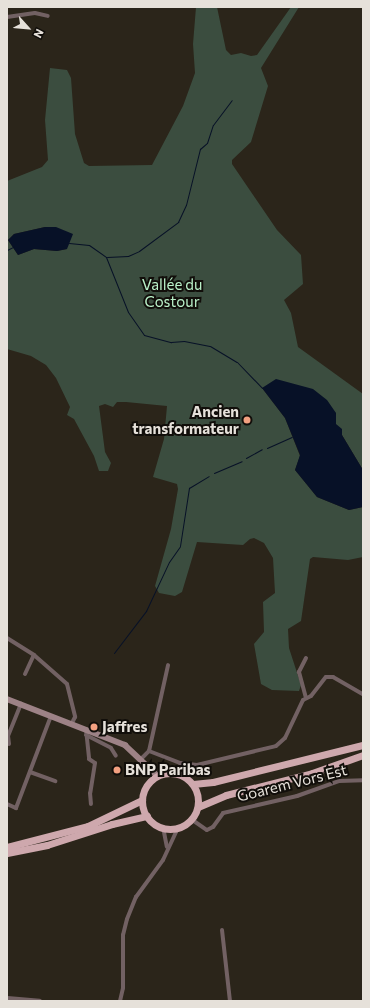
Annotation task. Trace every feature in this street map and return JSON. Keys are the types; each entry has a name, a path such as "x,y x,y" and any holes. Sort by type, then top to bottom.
{"highway":[{"path":"193,784 213,782 363,745"},
{"path":"198,807 226,795 312,773 363,755"},
{"path":"165,773 181,775 193,784 198,798 198,807 191,820 178,828 163,827 147,816 142,800 147,786 158,776 165,773"},
{"path":"7,847 88,826 142,800"},
{"path":"7,853 47,846 112,824 147,816"}],"main road":[{"path":"7,699 86,728 125,745 142,758 158,776"}],"street":[{"path":"7,17 35,13 48,16"},
{"path":"7,638 34,655 69,688 75,716 72,723"},
{"path":"25,674 34,655"},
{"path":"306,658 299,672 306,698"},
{"path":"142,758 149,751 169,669 168,665"},
{"path":"149,751 180,763 197,765 276,746 286,738 306,698 311,696 323,679 330,676 363,694"},
{"path":"9,744 8,736 21,704"},
{"path":"7,804 16,808 52,716"},
{"path":"86,728 88,759 95,763 90,793 91,804"},
{"path":"86,735 111,748 116,756"},
{"path":"30,772 55,781"},
{"name":"Goarem Vors Est","path":"191,820 207,830 213,827 223,813 297,796 339,781 363,780"},
{"path":"163,827 167,847"},
{"path":"120,1001 123,988 124,935 127,919 136,897 163,860 167,847 178,828"},
{"path":"222,930 230,1001"},
{"path":"7,998 40,1001"}],"green space":[{"name":"Vallée du Costour","path":"196,7 217,7 226,50 231,55 241,53 251,56 257,55 291,7 299,7 261,68 268,86 251,142 232,160 232,164 277,230 301,255 303,284 284,300 291,313 298,347 363,394 363,470 336,425 336,413 262,388 285,418 300,456 295,470 317,497 349,510 363,507 363,557 348,560 313,557 310,559 301,621 288,629 289,648 301,685 299,691 272,690 261,684 254,644 264,632 263,602 275,593 273,558 264,543 254,538 250,539 243,545 197,542 182,592 175,596 159,593 155,586 171,529 178,489 177,484 153,477 164,439 167,406 117,402 113,407 105,404 99,406 105,452 111,463 108,471 99,471 94,456 74,419 67,415 70,407 56,378 46,365 31,356 7,349 7,181 42,167 48,160 45,120 50,68 67,70 71,78 75,134 84,163 89,166 152,165 183,106 195,73 193,44","holes":["45,227 67,249 57,251 34,249 18,255 8,240 14,234"]}],"water":[{"path":"45,227 56,227 73,234 67,249 57,251 34,249 18,255 8,240 14,234"},
{"path":"276,379 313,389 327,400 336,413 336,424 342,429 342,435 363,470 363,507 349,510 317,497 295,470 300,455 285,418 262,388"}],"waterway":[{"path":"107,257 128,256 139,251 178,222 186,205 200,149 207,143 213,125 232,100"},
{"path":"69,243 89,245 106,257 128,312 144,335 171,342 184,341 210,346 237,362 262,388"},
{"path":"7,250 13,247"},
{"path":"267,448 292,437"},
{"path":"246,458 262,449"},
{"path":"214,473 242,461"},
{"path":"114,653 146,611 169,562 180,546 189,488 209,476"}],"place":[{"name":"Ancien transformateur","path":"247,420"},
{"name":"Jaffres","path":"94,727"},
{"name":"BNP Paribas","path":"117,770"}]}
